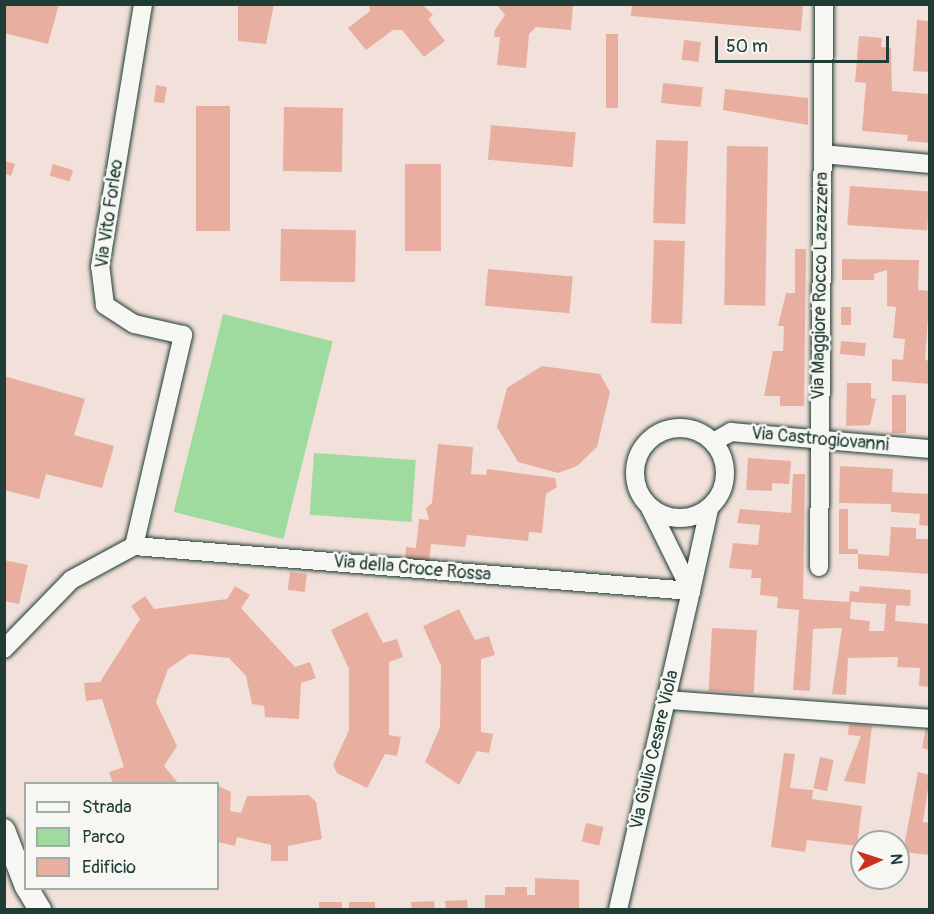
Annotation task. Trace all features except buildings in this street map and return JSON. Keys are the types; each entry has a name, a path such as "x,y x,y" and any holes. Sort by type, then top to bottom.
{"street":[{"name":"Via Vito Forleo","path":"134,546 183,336 134,324 105,305 100,267 143,4"},
{"name":"Via Maggiore Rocco Lazazzera","path":"819,567 824,4"},
{"path":"823,154 930,164"},
{"path":"650,508 673,519 709,509 725,476 713,442 688,428 666,431 647,442 639,454 636,483 691,591"},
{"name":"Via Castrogiovanni","path":"713,442 731,432 930,449"},
{"name":"Via Giulio Cesare Viola","path":"618,909 668,700 709,509"},
{"name":"Via della Croce Rossa","path":"134,546 691,591"},
{"path":"4,649 71,580 134,546"},
{"path":"668,700 930,719"},
{"path":"4,830 24,883"},
{"path":"27,890 40,909"}],"green space":[{"path":"223,314 333,341 283,539 174,512"},
{"path":"314,453 416,460 411,522 310,515"}]}
